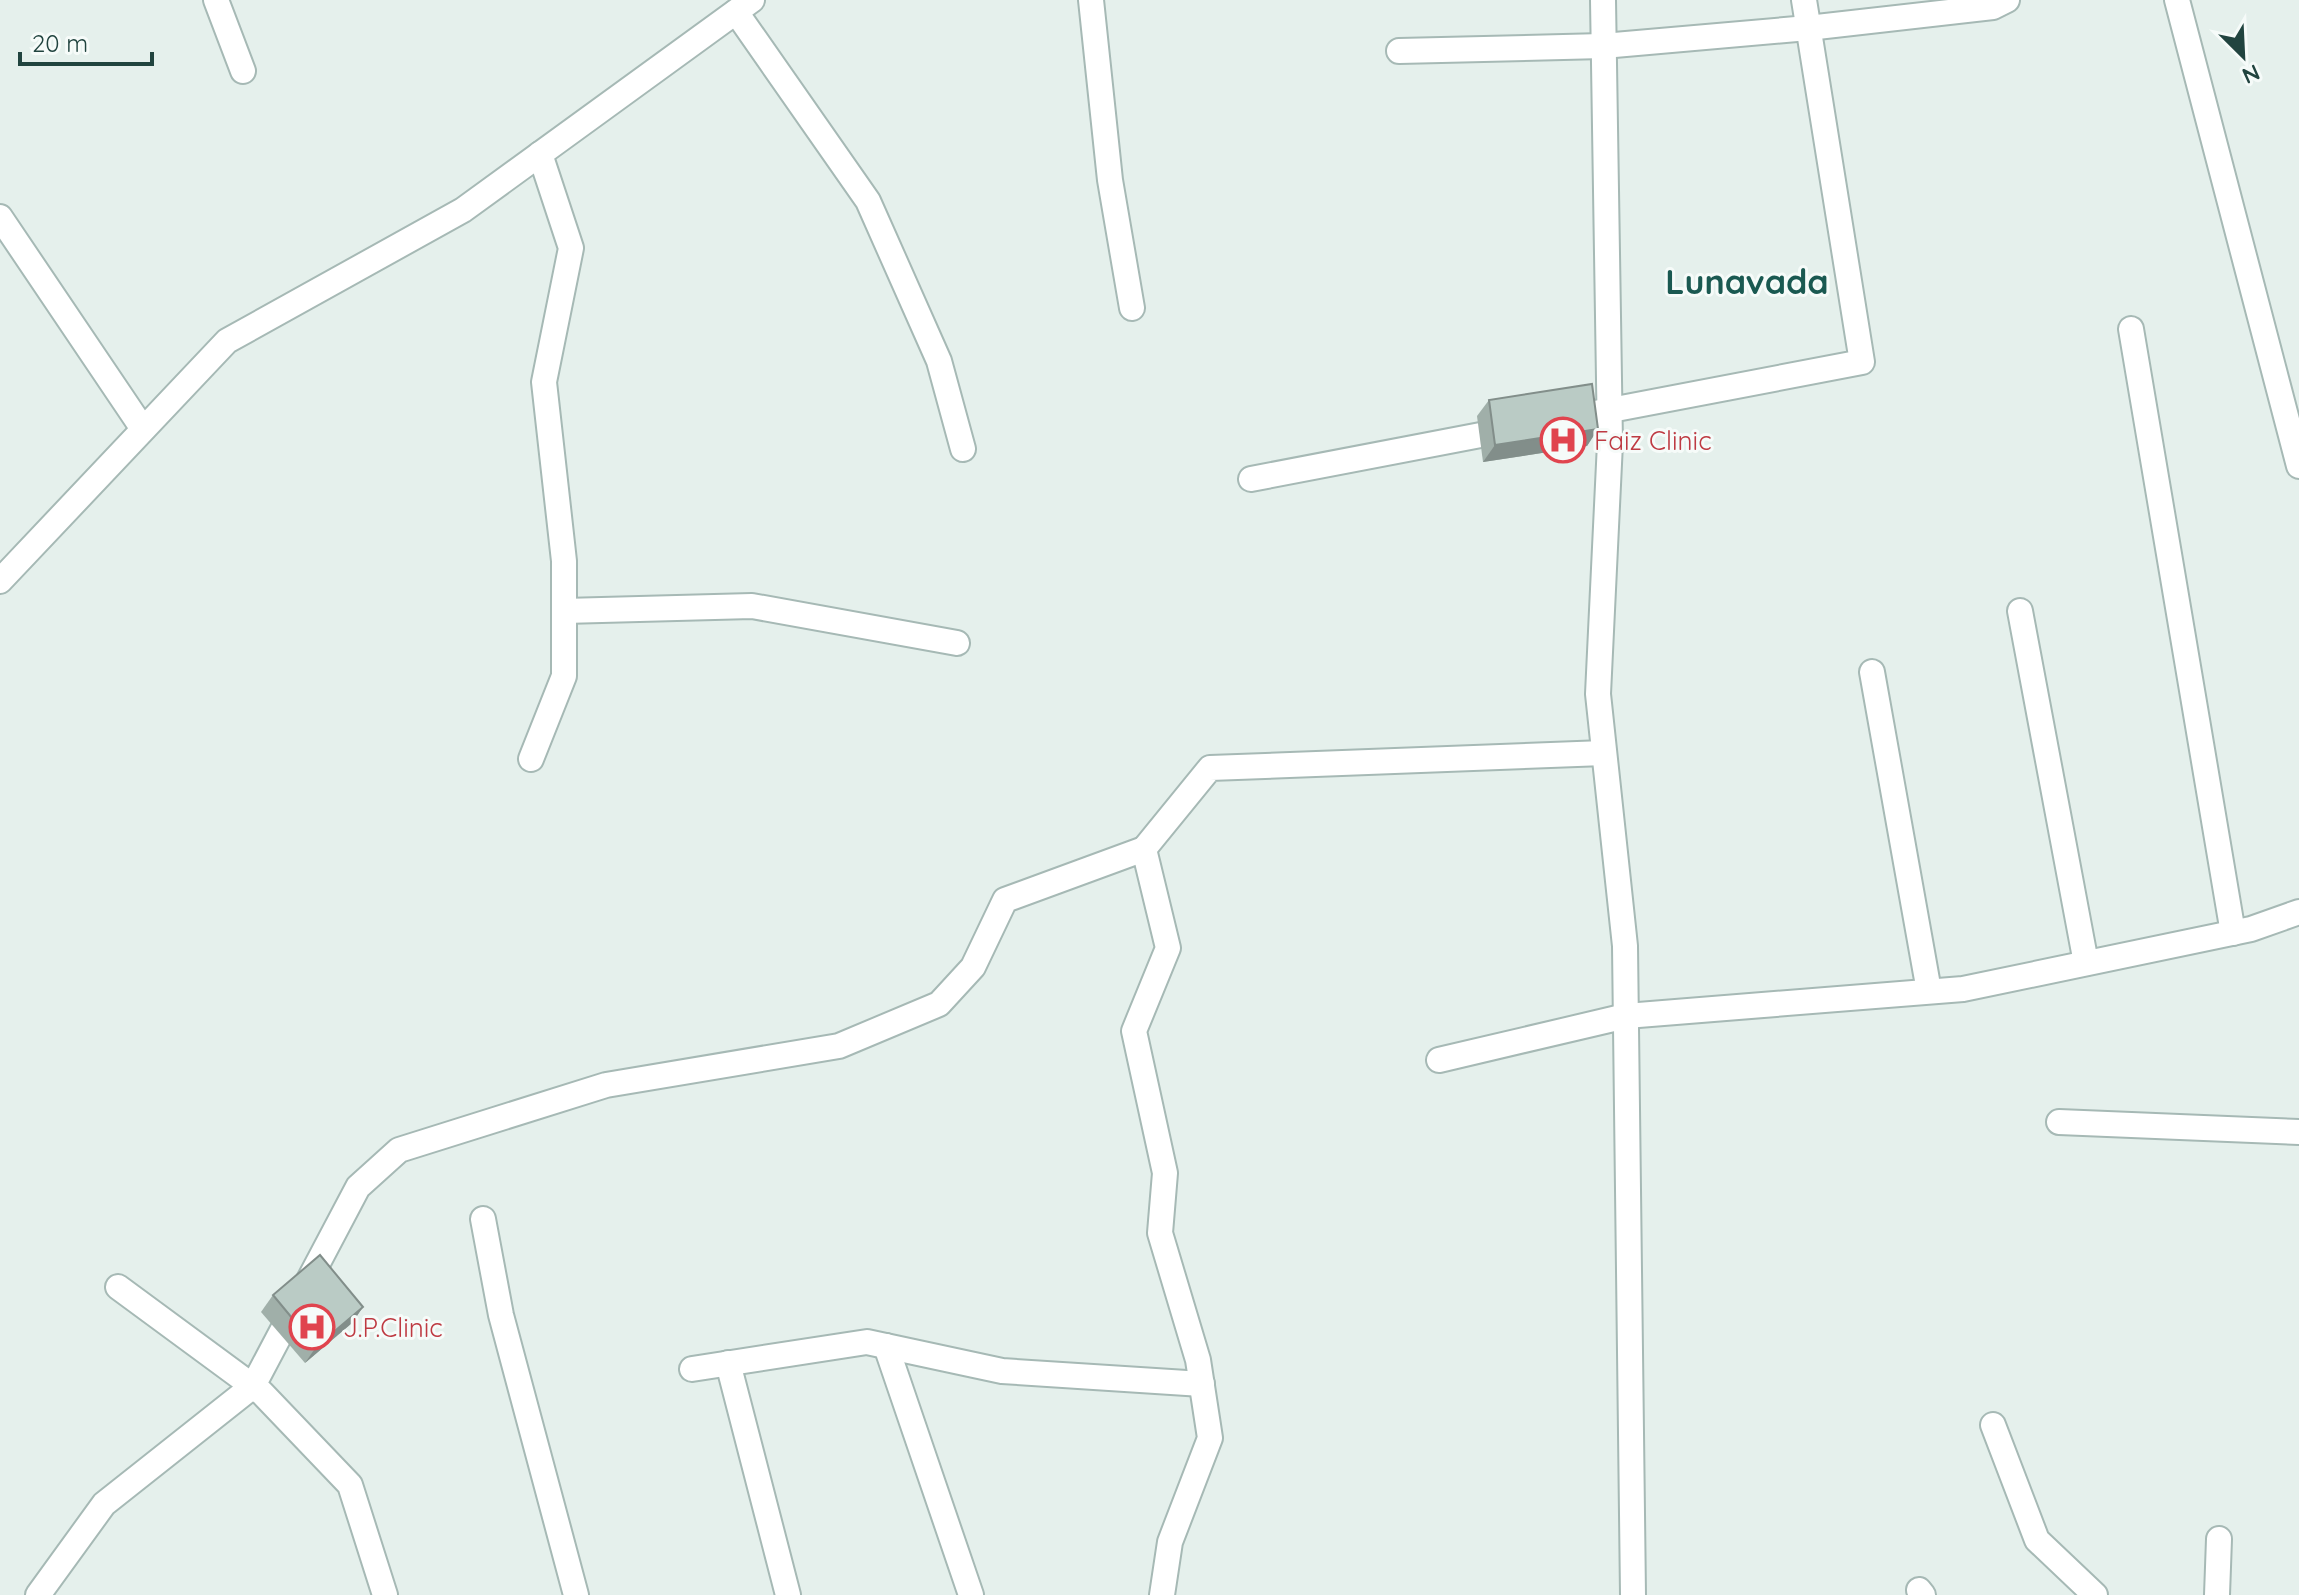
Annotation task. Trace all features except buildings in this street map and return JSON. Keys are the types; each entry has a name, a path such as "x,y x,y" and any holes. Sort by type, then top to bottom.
{"street":[{"path":"216,0 243,71"},
{"path":"1091,0 1110,180 1132,308"},
{"path":"1603,0 1610,443 1598,694 1625,946 1633,1595"},
{"path":"1578,416 1862,362 1804,0"},
{"path":"1399,51 1603,46 1808,28 1993,7 2007,0"},
{"path":"2177,0 2299,466"},
{"path":"0,581 227,341 463,210 744,6 868,201 939,361 963,449"},
{"path":"531,759 564,676 564,561 544,382 571,248 540,154"},
{"path":"0,217 143,429"},
{"path":"2131,329 2233,933"},
{"path":"1251,479 1531,425"},
{"path":"564,611 752,606 957,643"},
{"path":"2020,611 2086,963"},
{"path":"1872,672 1929,991"},
{"path":"38,1595 104,1504 253,1386 358,1187 399,1150 606,1085 839,1046 939,1004 973,967 1005,900 1144,849 1210,768 1604,753"},
{"path":"1144,849 1168,948 1134,1031 1165,1173 1160,1233 1198,1360 1210,1438 1170,1542 1162,1595"},
{"path":"1439,1060 1626,1016 1963,989 2251,929 2299,912"},
{"path":"2059,1122 2299,1132"},
{"path":"483,1219 501,1315 576,1595"},
{"path":"118,1287 262,1393 350,1485 385,1595"},
{"path":"692,1369 867,1342 1002,1371 1202,1384"},
{"path":"886,1346 971,1595"},
{"path":"728,1363 788,1595"},
{"path":"1993,1425 2037,1540 2095,1595"},
{"path":"2217,1595 2219,1539"}],"place":[{"name":"Faiz Clinic","path":"1563,440"},
{"name":"J.P.Clinic","path":"312,1327"}],"district":[{"name":"Lunavada","path":"1747,281"}]}
